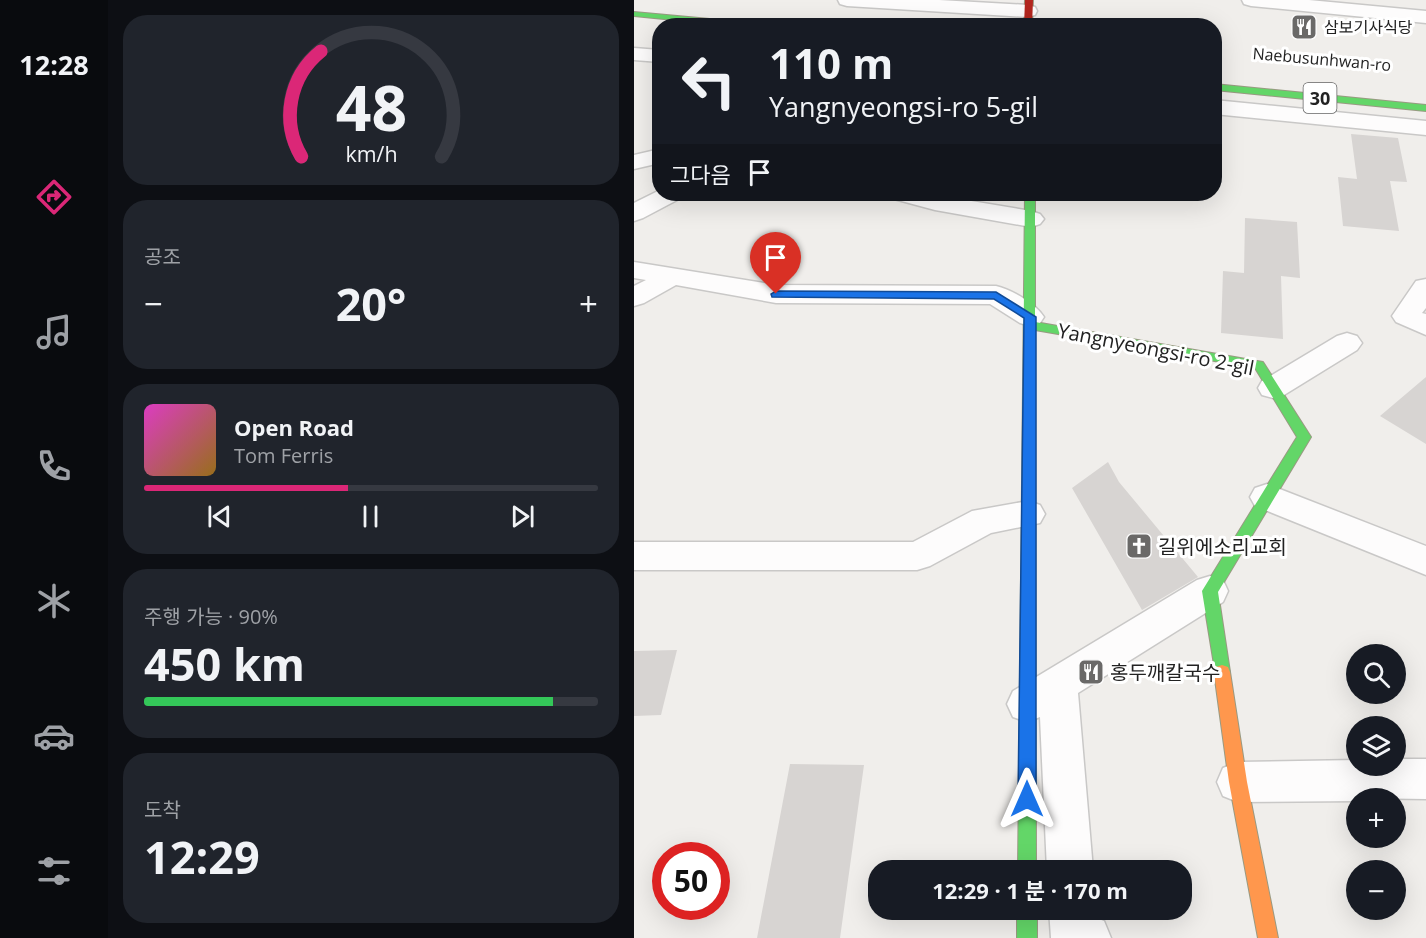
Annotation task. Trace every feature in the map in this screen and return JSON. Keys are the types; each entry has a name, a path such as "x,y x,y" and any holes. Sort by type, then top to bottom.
{"main road":[{"path":"634,14 678,18"},
{"name":"Naebusunhwan-ro","path":"1222,88 1426,108"},
{"path":"1028,860 1043,694 1028,514 1030,201"},
{"name":"Yangnyeongsi-ro 2-gil","path":"1030,321 1259,365 1304,437 1210,591"},
{"path":"1210,591 1238,782 1268,938"},
{"path":"1027,920 1027,938"}],"street":[{"path":"847,0 1028,13"},
{"path":"1251,0 1366,6 1426,17"},
{"path":"634,54 652,55"},
{"path":"1222,108 1426,128"},
{"path":"634,162 652,158"},
{"path":"634,213 657,201"},
{"path":"928,201 1031,219"},
{"path":"634,270 776,294 996,296 1030,321"},
{"path":"634,297 672,276"},
{"path":"1426,287 1406,316 1426,326"},
{"path":"1273,388 1347,343"},
{"path":"1267,497 1426,561"},
{"path":"634,556 918,556 984,521 1028,514"},
{"path":"1068,860 1043,694 1210,591"},
{"path":"1238,782 1426,779"},
{"path":"1073,920 1074,936 1087,938"}],"pier":[{"path":"634,0 843,18 652,18 652,39 634,38"},
{"path":"1222,53 1425,72 1425,113 1222,93"}],"building":[{"path":"1351,134 1398,138 1407,182 1390,181 1399,231 1343,226 1338,177 1357,179"},
{"path":"1245,218 1297,222 1300,278 1281,276 1283,339 1221,333 1223,271 1244,273"},
{"path":"1426,377 1426,444 1380,416"},
{"name":"길위에소리교회","path":"1108,462 1119,482 1198,577 1142,610 1072,488"},
{"path":"677,650 661,715 634,716 634,651"},
{"path":"790,764 864,765 840,938 757,938"}],"traffic: fast":[{"path":"634,14 678,18"},
{"path":"1222,88 1426,108"},
{"path":"1027,860 1030,201"},
{"path":"1029,325 1259,365 1304,437 1210,591 1222,672"},
{"path":"1027,920 1027,938"}],"traffic: slow":[{"path":"1222,672 1238,782 1268,938"}],"traffic: jam":[{"path":"1028,18 1029,0"}],"place":[{"name":"삼보기사식당","path":"1304,27"},
{"name":"길위에소리교회","path":"1139,546"},
{"name":"홍두깨칼국수","path":"1091,672"}],"route":[{"path":"776,294 996,296 1030,317 1027,799"}]}
